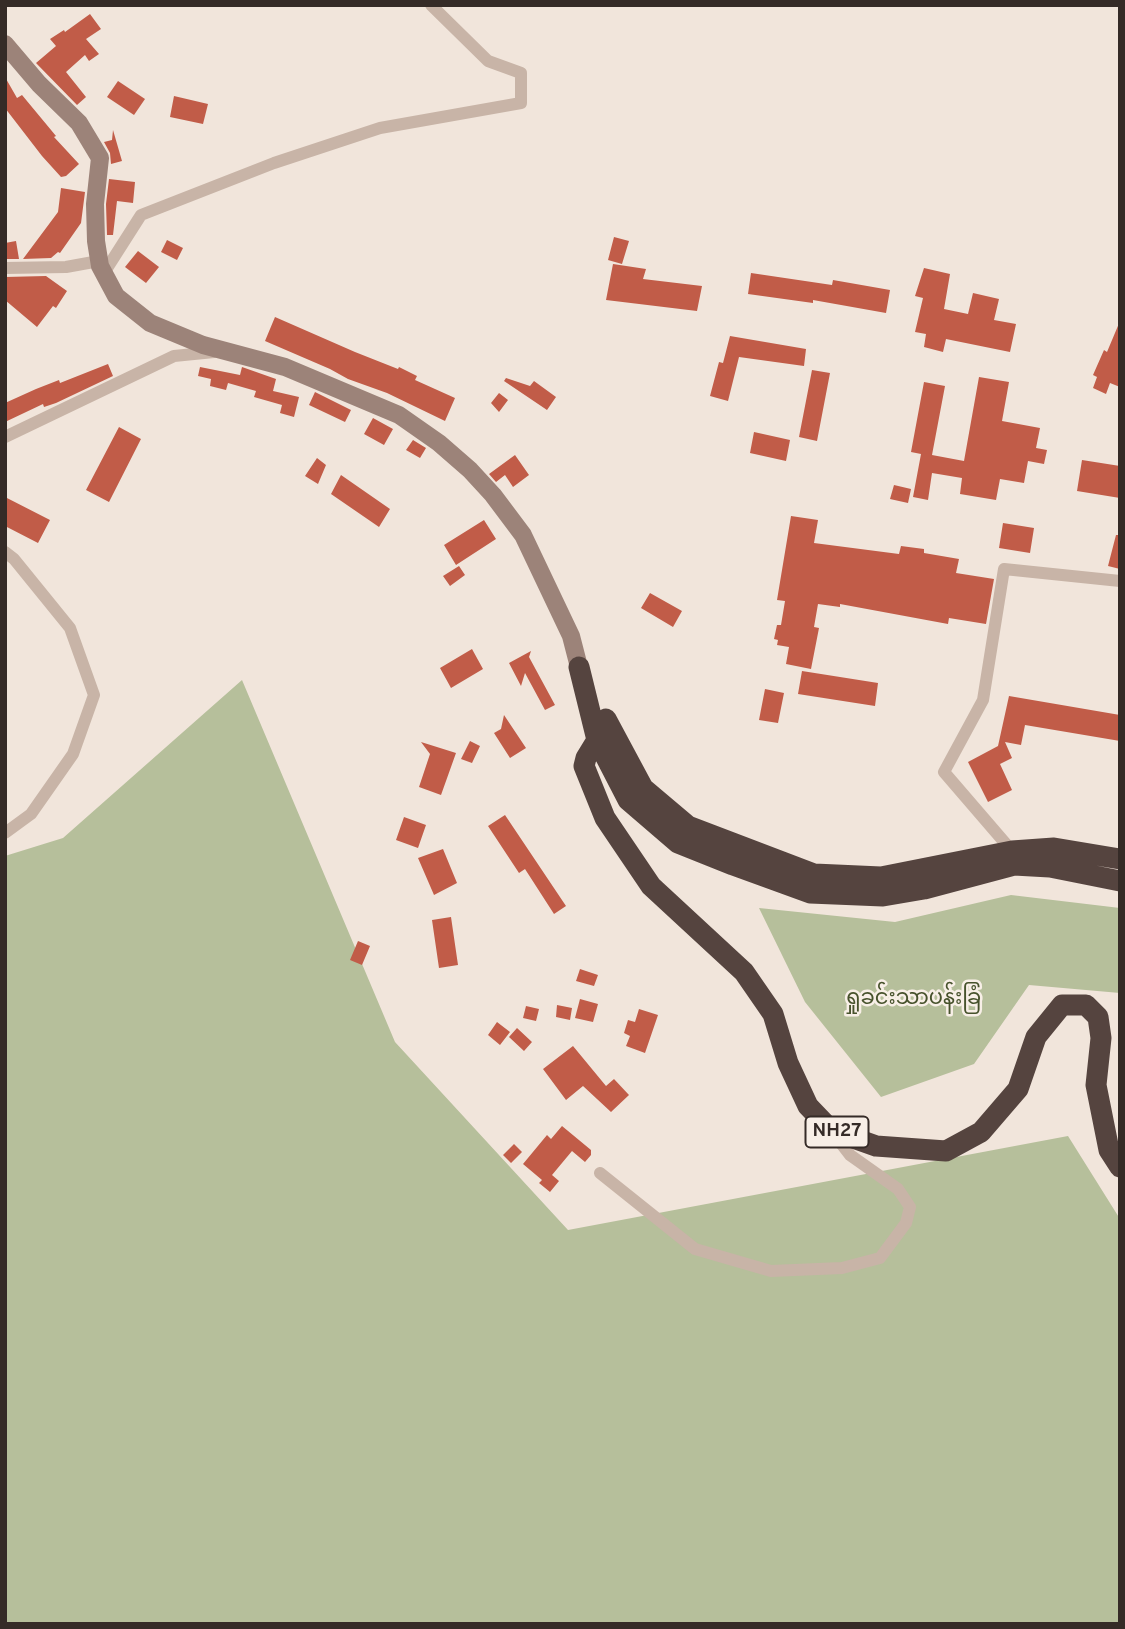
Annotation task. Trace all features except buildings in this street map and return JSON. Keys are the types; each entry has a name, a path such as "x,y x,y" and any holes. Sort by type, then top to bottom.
{"highway":[{"path":"579,667 628,800 678,843 810,893 883,896 925,889 1014,865 1052,858 1120,859"},
{"path":"604,735 643,788 688,826 814,874 881,877 1012,851 1052,858 1120,881"},
{"name":"NH27","path":"604,735 586,758 584,766 605,818 651,886 744,972 773,1014 788,1063 808,1106 831,1130 876,1146 946,1152 981,1132 1017,1089 1037,1037 1062,1005 1086,1005 1098,1017 1101,1038 1096,1085 1109,1150 1120,1167"}],"main road":[{"path":"5,44 39,84 79,123 100,158 95,204 101,267 116,296 150,323 220,351 285,367 399,415 439,443 493,495 523,535 570,636 579,667"}],"street":[{"path":"5,268 101,267 141,215 274,163 380,128 521,103 521,73 488,61 431,5"},
{"path":"5,437 174,356 220,351"},
{"path":"5,552 14,559 70,628 94,695 73,754 32,814 5,833"},
{"path":"1012,851 944,772 983,700 1004,569 1120,581"},
{"path":"600,1173 695,1249 771,1271 842,1268 880,1258 906,1223 910,1207 898,1189 850,1154 831,1130"}],"green space":[{"path":"242,680 395,1042 568,1230 1068,1136 1120,1219 1120,1624 5,1624 5,856 63,838"},
{"name":"ရှုခင်းသာပန်းခြံ","path":"1011,895 1120,908 1120,993 1029,985 974,1064 881,1097 805,1002 759,908 895,922"}]}
